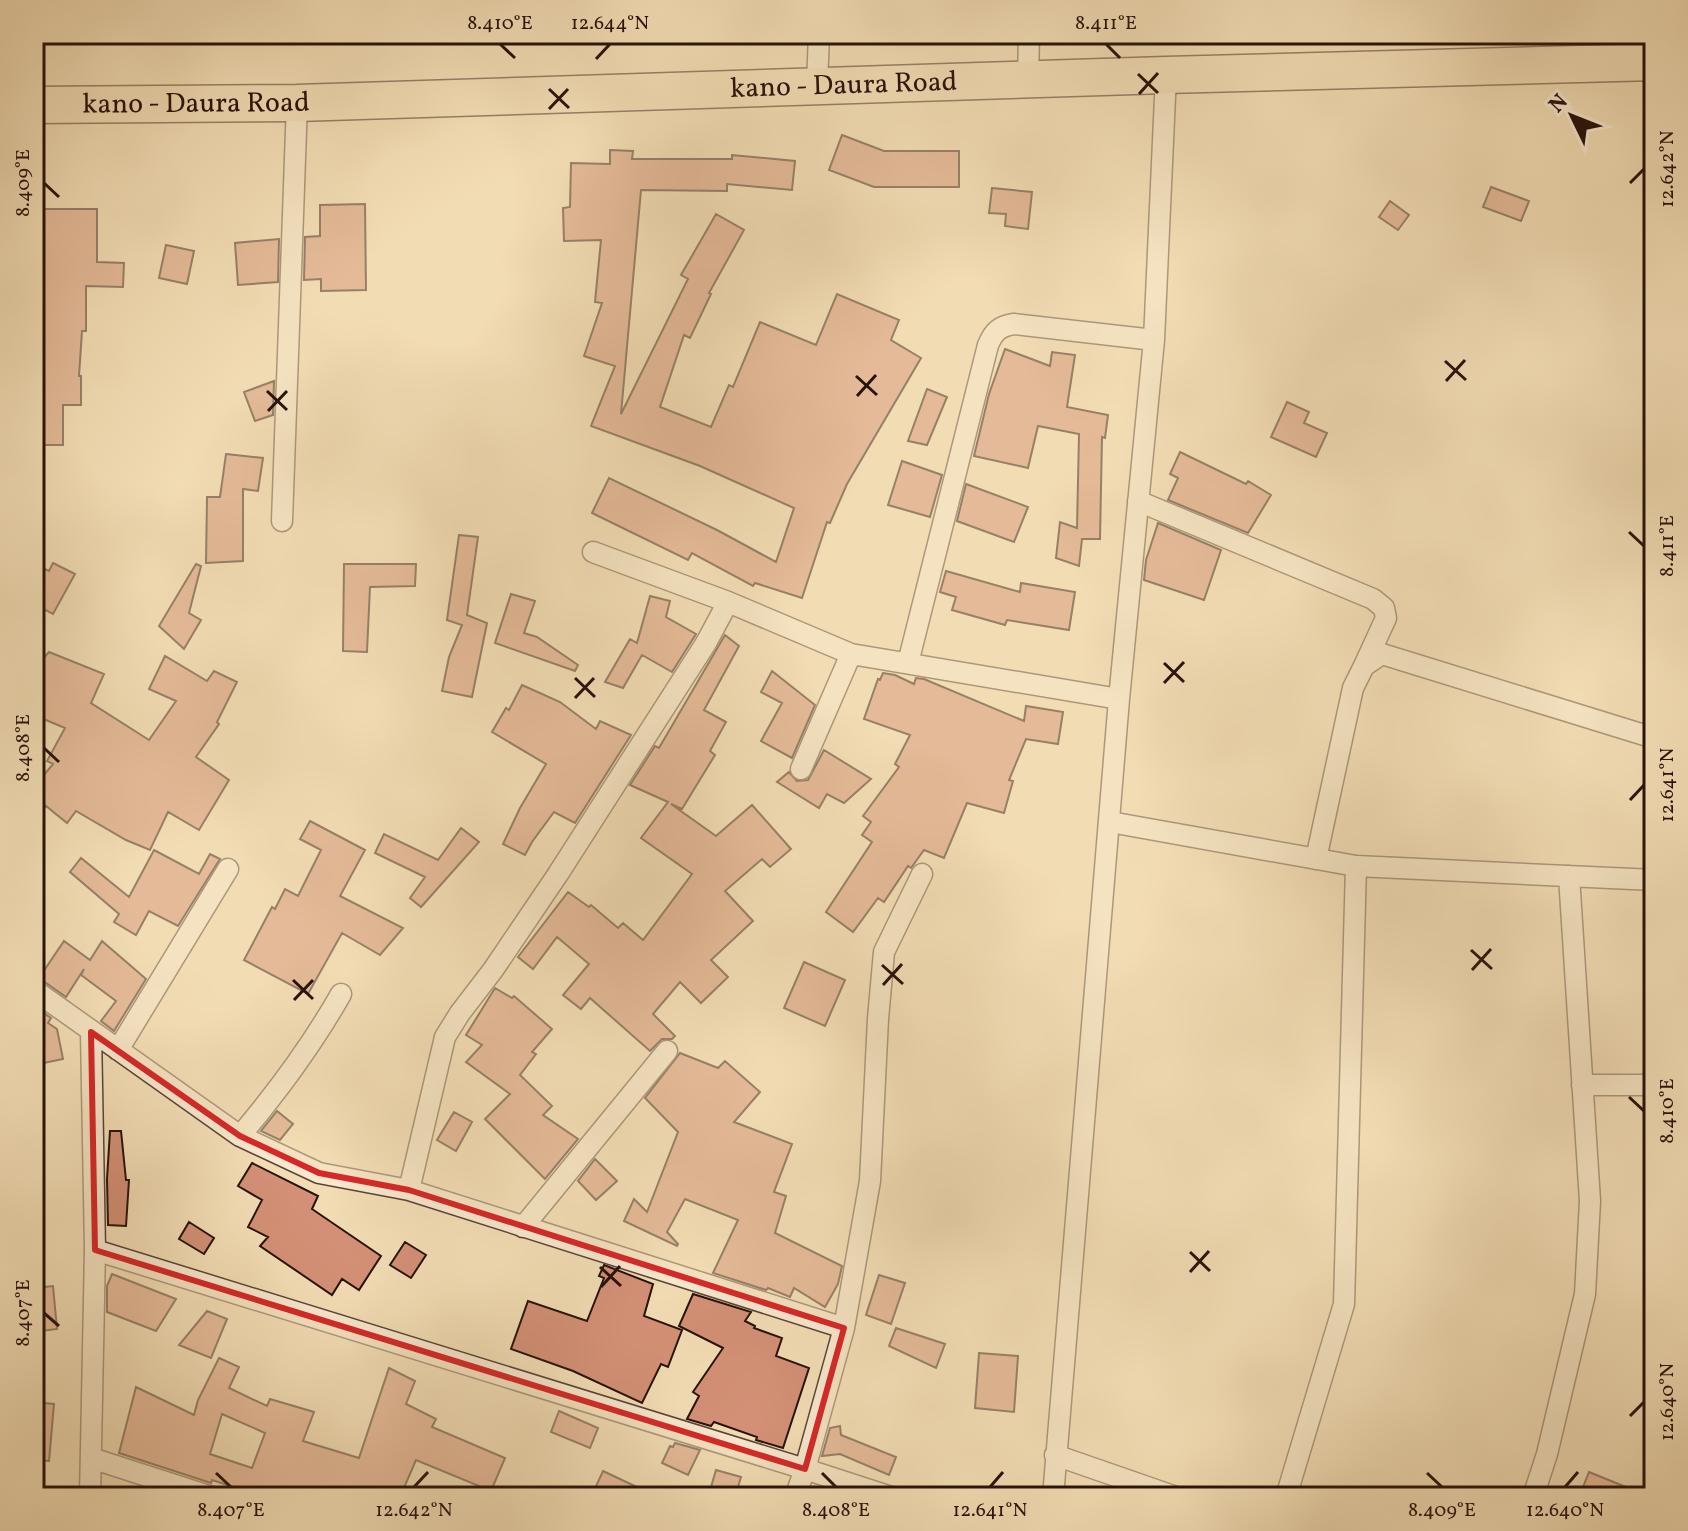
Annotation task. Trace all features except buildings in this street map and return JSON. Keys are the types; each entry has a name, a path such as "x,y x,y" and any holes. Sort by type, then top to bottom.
{"highway":[{"name":"kano - Daura Road","path":"34,105 297,103 1028,80 1645,53"}],"street":[{"path":"817,85 819,34"},
{"path":"1028,80 1029,34"},
{"path":"1053,1497 1119,699 1154,340 1166,75"},
{"path":"282,521 297,103"},
{"path":"908,663 988,345 994,333 1003,326 1014,324 1154,340"},
{"path":"1138,501 1373,599 1384,608 1386,618 1353,688 1316,859"},
{"path":"593,552 728,602 851,654 1119,699"},
{"path":"409,1190 445,1037 558,874 706,643 728,602"},
{"path":"801,769 851,654"},
{"path":"1364,666 1382,654 1403,659 1654,738"},
{"path":"1110,822 1356,866 1654,880"},
{"path":"1286,1497 1344,1304 1356,866"},
{"path":"118,1050 228,869"},
{"path":"795,1497 844,1328 870,1181 884,952 922,874"},
{"path":"1533,1497 1547,1454 1585,1294 1590,1201 1569,876"},
{"path":"34,990 240,1136 319,1173 409,1190 844,1328"},
{"path":"240,1136 318,1036 341,994"},
{"path":"90,1497 95,1250 91,1032"},
{"path":"523,1227 667,1051"},
{"path":"1582,1085 1654,1085"},
{"path":"95,1250 891,1497"},
{"path":"1055,1455 1176,1497"},
{"path":"91,1458 212,1497"}],"highlighted area":[{"path":"91,1032 240,1136 319,1173 409,1190 844,1328 805,1469 95,1250"}]}
